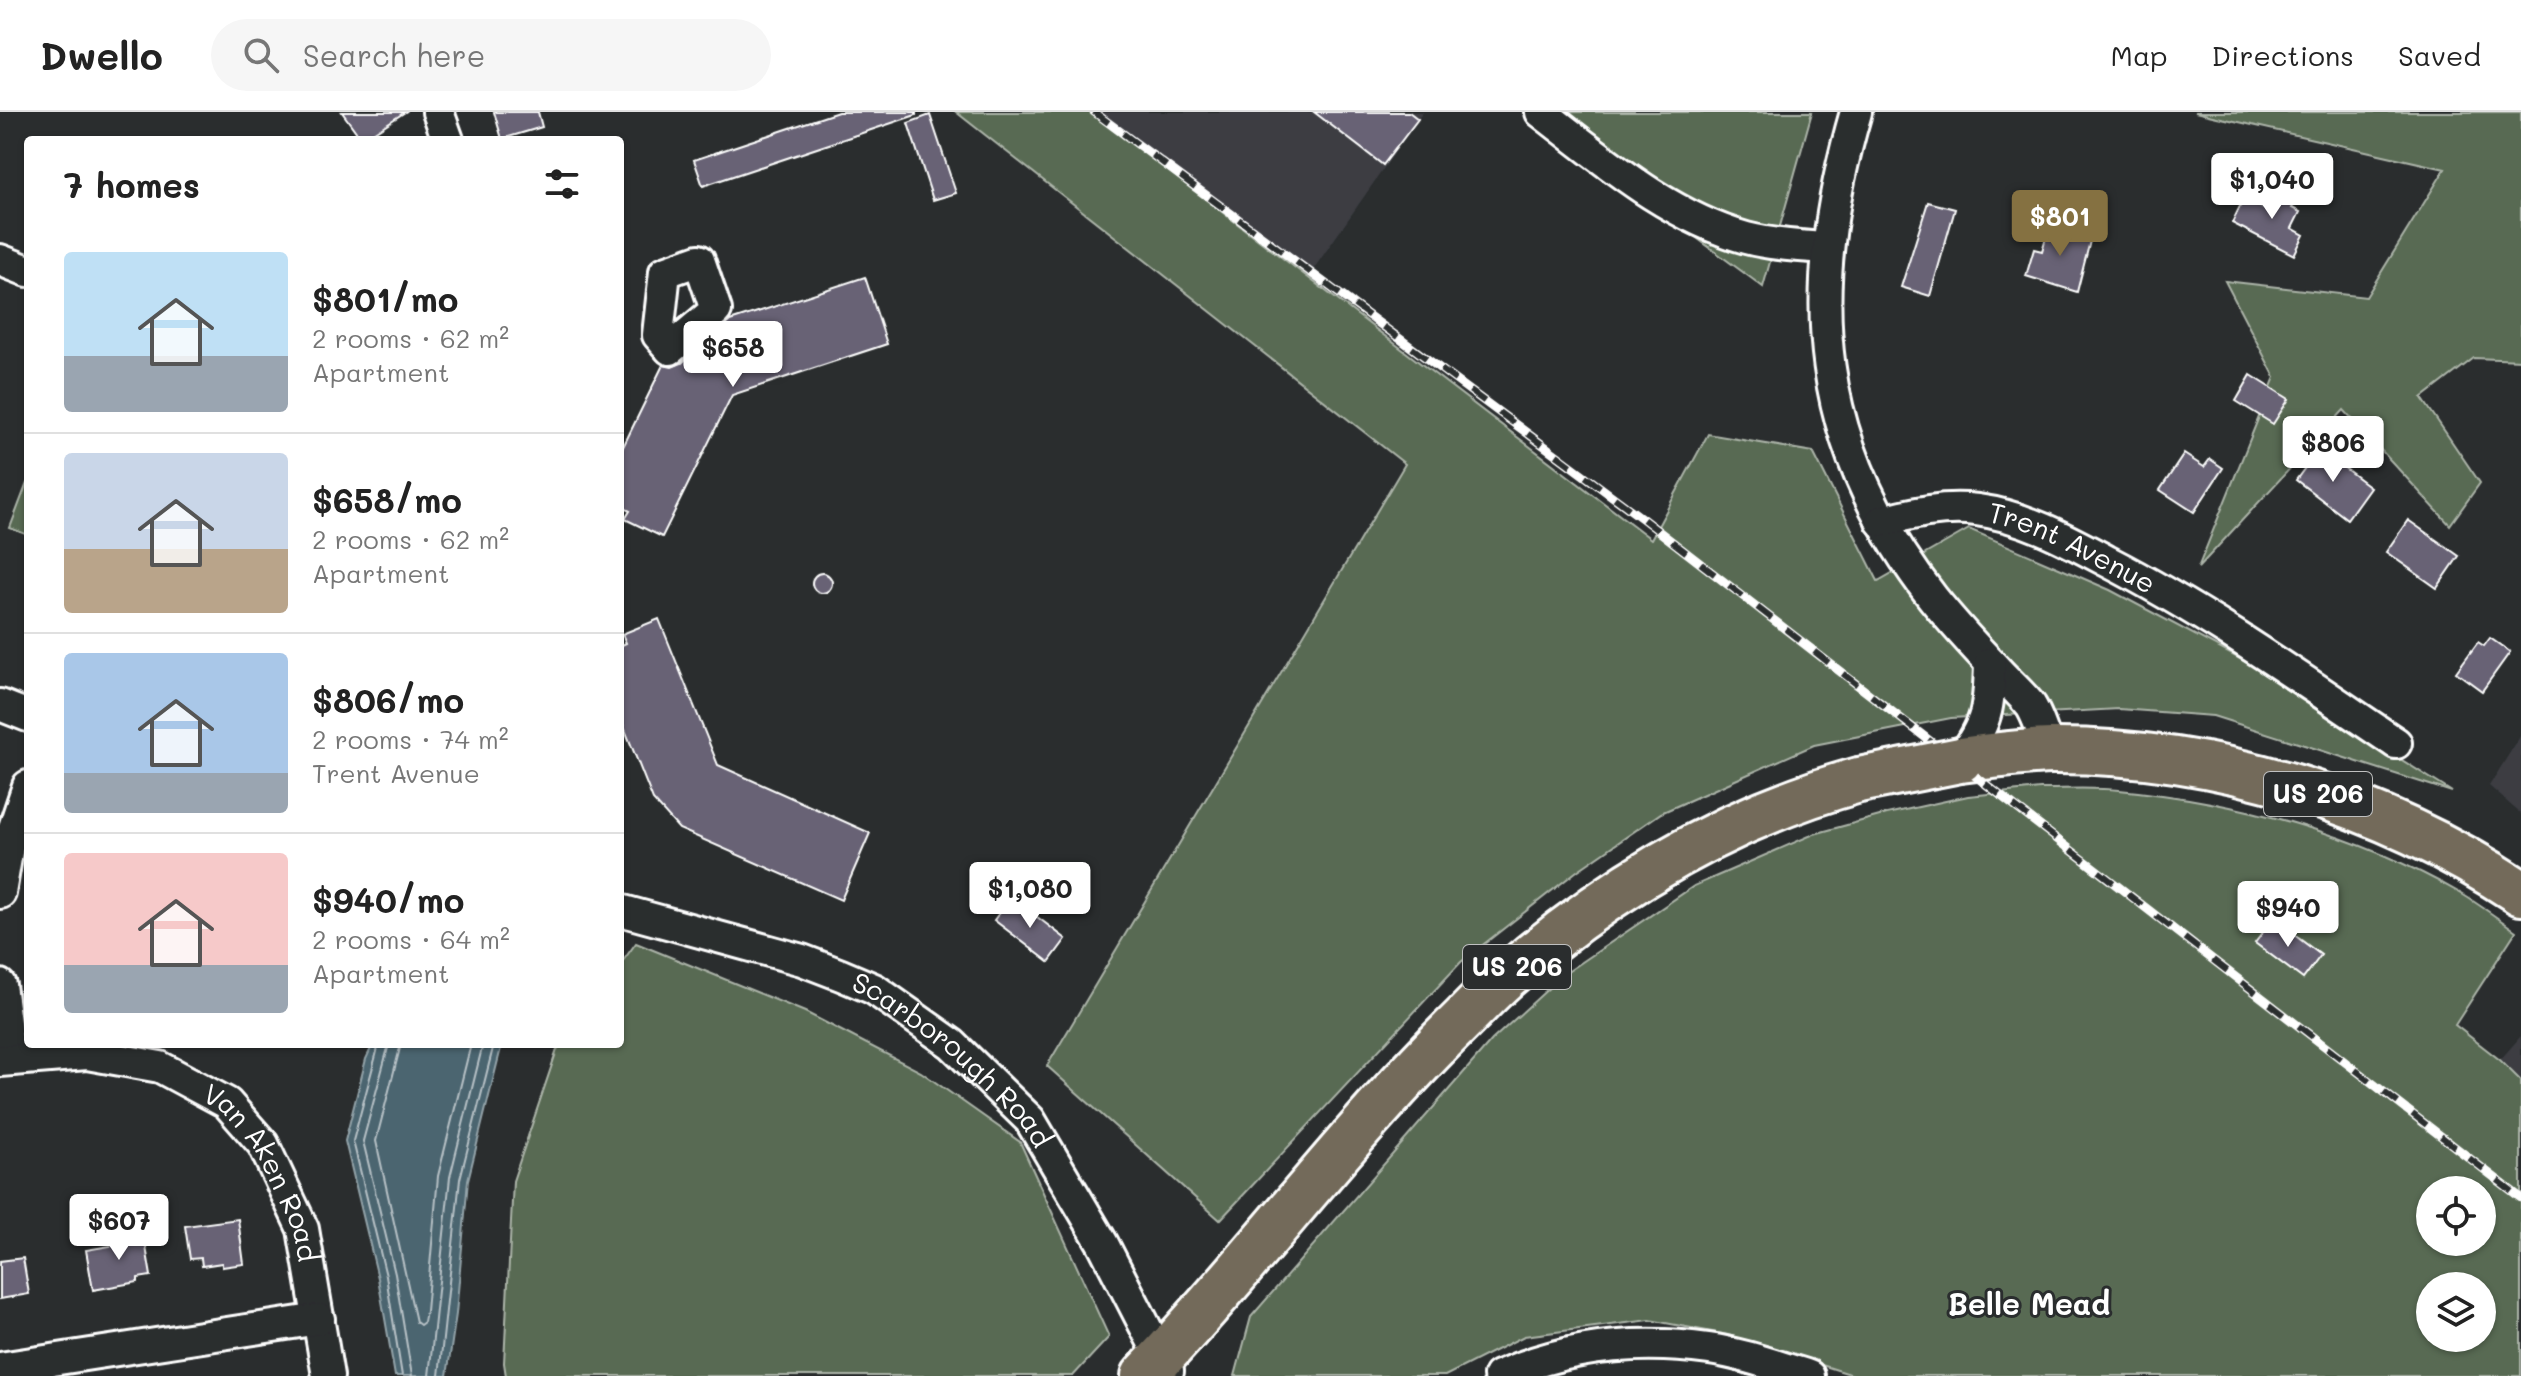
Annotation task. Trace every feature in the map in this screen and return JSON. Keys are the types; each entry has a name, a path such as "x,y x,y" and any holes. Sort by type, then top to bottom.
{"highway":[{"name":"US 206","path":"1159,1370 1410,1072 1509,974 1577,920 1644,873 1748,818 1809,794 1878,775 1960,760 2049,751 2096,752 2185,762 2327,797 2383,818 2422,836 2521,893"}],"street":[{"path":"438,112 447,136"},
{"path":"1541,112 1670,206 1705,224 1747,238 1782,245 1826,248"},
{"path":"1856,112 1836,191 1826,248 1824,305 1837,409 1865,491 1881,521 1935,601 2032,707 2049,751"},
{"path":"0,260 24,269"},
{"name":"Trent Avenue","path":"1881,521 1924,510 1978,510 2020,520 2056,534 2160,588 2262,652 2396,743"},
{"path":"1960,760 1976,737 1989,706 1990,663"},
{"path":"0,705 24,714"},
{"path":"0,893 8,846 24,798"},
{"name":"Scarborough Road","path":"624,911 802,960 841,975 874,989 952,1044 1030,1120 1103,1244 1159,1370"},
{"path":"0,985 5,1061"},
{"name":"Van Aken Road","path":"5,1061 87,1054 160,1067 227,1103 263,1144 303,1229 328,1376"},
{"path":"0,1368 319,1319"},
{"path":"1499,1376 1552,1356 1632,1345 1711,1349 1809,1376"}],"shaded area":[{"path":"1091,112 1423,112 1308,277"},
{"path":"2521,735 2521,814 2489,786"},
{"path":"2521,1036 2521,1080 2500,1060"}],"green space":[{"path":"956,112 1091,112 1651,539 1708,434 1813,452 1878,581 1969,529 2110,590 2259,669 2452,792 2213,716 2119,709 1951,718 1814,745 1661,813 1577,871 1461,962 1220,1220 1047,1066 1405,464"},
{"path":"1526,112 1812,112 1763,287 1755,281"},
{"path":"2195,112 2521,112 2521,360 2474,358 2422,398 2480,483 2450,525 2344,410 2198,568 2275,377 2225,281 2366,297 2445,169"},
{"path":"24,491 24,533 10,528"},
{"path":"2040,789 2109,789 2208,802 2338,837 2380,854 2460,893 2516,931 2455,1025 2500,1060 2521,1081 2521,1376 1856,1376 1728,1335 1650,1320 1524,1336 1445,1376 1235,1376 1251,1317 1492,1040 1563,975 1694,886 1814,834 1968,796"},
{"path":"636,943 805,1012 921,1072 1020,1142 1109,1337 1073,1376 506,1376 504,1363 513,1181 558,1048 624,1048 624,960"}],"water":[{"path":"371,1048 501,1048 468,1180 447,1376 395,1376 378,1278 345,1141"}],"building":[{"path":"342,112 405,112 368,136 359,136"},
{"path":"494,112 538,112 542,127 501,136"},
{"path":"838,112 916,112 916,115 703,186 694,160"},
{"path":"1314,112 1409,112 1418,119 1383,165"},
{"path":"930,115 956,193 933,200 908,123"},
{"path":"2275,188 2296,199 2292,208 2300,212 2292,228 2304,235 2294,255 2232,223 2244,198 2264,209"},
{"path":"1928,202 1955,209 1930,296 1901,287"},
{"path":"2051,220 2069,226 2067,230 2091,237 2077,292 2026,276 2034,249 2042,251"},
{"path":"865,277 887,344 732,395 662,537 625,519 630,511 624,508 624,445 663,365 672,367 682,363 730,321"},
{"path":"2251,375 2289,399 2273,424 2236,401"},
{"path":"2319,449 2370,487 2347,519 2296,480"},
{"path":"2184,454 2204,467 2210,459 2223,468 2194,512 2160,490"},
{"path":"2408,520 2459,556 2437,588 2386,552"},
{"path":"818,573 826,573 832,583 826,593 818,593 812,587 812,579"},
{"path":"659,619 718,765 870,833 841,900 679,829 653,800 624,727 624,633"},
{"path":"2490,638 2510,652 2482,691 2456,672 2478,642 2484,646"},
{"path":"1011,897 1066,939 1049,962 994,920"},
{"path":"2273,919 2321,955 2303,979 2255,943"},
{"path":"238,1219 244,1264 202,1266 201,1258 190,1259 185,1226"},
{"path":"132,1233 133,1237 144,1235 151,1276 138,1278 138,1282 93,1290 86,1250 116,1245 115,1236"},
{"path":"23,1258 29,1294 0,1299 0,1261"}],"railway":[{"path":"1094,112 1643,519 2521,1198"}],"district":[{"name":"Belle Mead","path":"2029,1305"}]}
